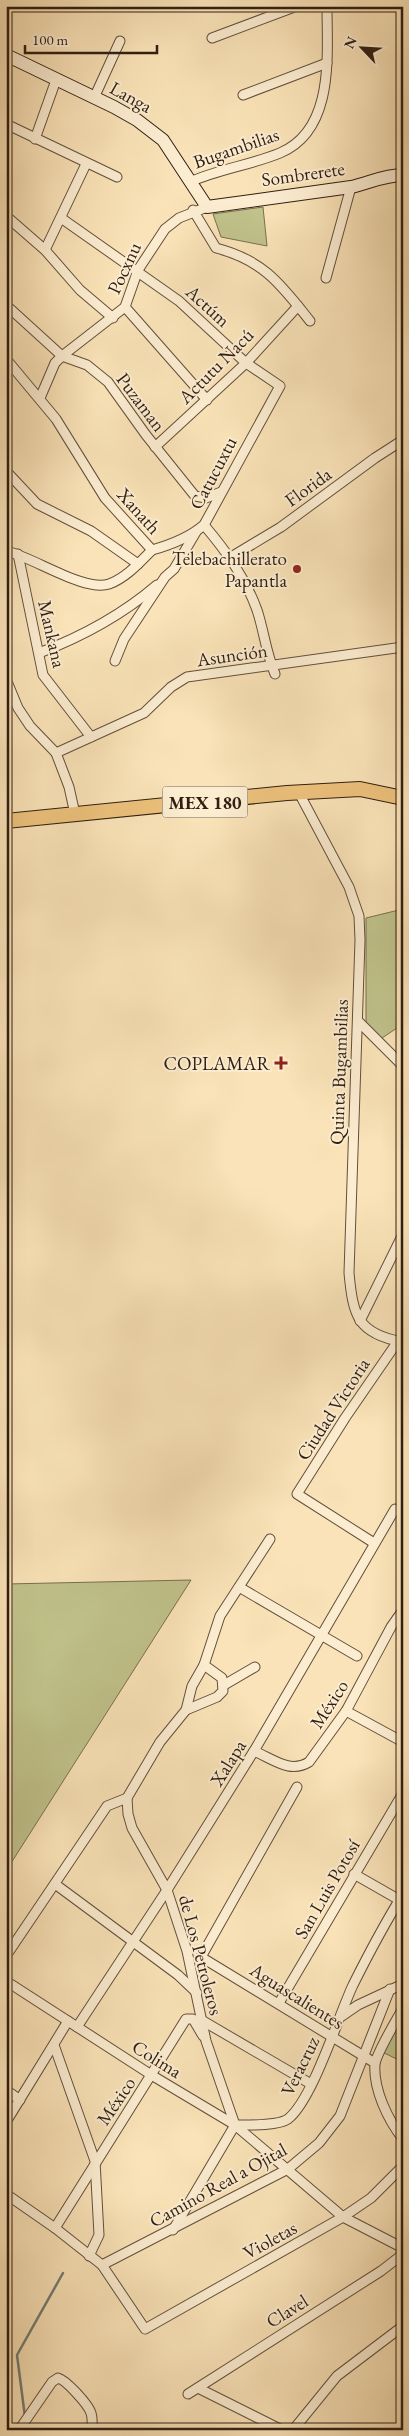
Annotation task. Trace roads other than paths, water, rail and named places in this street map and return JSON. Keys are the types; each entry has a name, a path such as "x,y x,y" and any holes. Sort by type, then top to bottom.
{"main road":[{"name":"MEX 180","path":"6,821 299,793 360,789 403,798"}],"street":[{"path":"212,38 298,6"},
{"name":"Bugambilias","path":"190,182 210,173 281,152 297,143 315,120 321,107 327,63 327,6"},
{"path":"94,98 120,41"},
{"name":"Langa","path":"6,55 114,106 153,132 162,140 207,206"},
{"path":"243,95 327,63"},
{"path":"35,138 56,80"},
{"path":"6,124 86,164 117,177"},
{"path":"44,250 62,218 86,164"},
{"name":"Sombrerete","path":"207,206 351,187 369,183 388,175 403,175"},
{"path":"326,278 351,187"},
{"name":"Pocxnu","path":"40,398 55,363 125,307 138,270 165,230 179,218 193,210 207,206"},
{"path":"193,210 216,248 237,253 257,264 288,290 310,322"},
{"path":"6,216 44,250 80,290 113,318"},
{"name":"Actúm","path":"62,218 114,257 138,270 179,301 246,363 280,386"},
{"name":"Puzaman","path":"6,305 62,356 87,365 108,382 155,447 195,496 206,498 221,492"},
{"name":"Actutu Nacú","path":"155,447 246,363 298,306"},
{"path":"125,307 207,400"},
{"name":"Xanath","path":"6,359 40,398 105,498 152,550 138,564 108,584 95,585 73,579 6,550"},
{"name":"Catucuxtu","path":"152,550 166,546 196,532 204,525 280,386"},
{"name":"Florida","path":"231,557 281,526 403,440"},
{"path":"6,471 37,504 91,531 138,564"},
{"path":"204,525 231,557 256,608 273,670"},
{"path":"39,654 76,639 112,618 165,578 174,569 196,532"},
{"name":"Mankana","path":"18,554 43,675 91,737"},
{"path":"114,662 124,638 165,578"},
{"name":"Asunción","path":"56,753 144,713 170,687 187,677 273,670 403,647"},
{"path":"6,679 18,708 30,726 56,753 69,788 75,814"},
{"name":"Quinta Bugambilias","path":"299,793 349,887 359,916 358,1021 350,1273 352,1304 360,1321"},
{"path":"358,1021 403,1066"},
{"path":"400,1342 377,1336 360,1321 403,1234"},
{"name":"Ciudad Victoria","path":"374,1543 297,1494 400,1342"},
{"name":"Xalapa","path":"77,2027 167,1890 254,1751 395,1509"},
{"path":"6,1956 107,1806 127,1798 160,1742 186,1710 192,1686 204,1664 220,1616 270,1539"},
{"path":"239,1587 357,1656"},
{"name":"México","path":"254,1751 292,1768 301,1767 309,1762 346,1711 391,1627 403,1610"},
{"path":"204,1664 222,1678 224,1685"},
{"path":"186,1710 218,1697 224,1685 255,1666"},
{"path":"346,1711 403,1742"},
{"name":"Aguascalientes","path":"297,1787 201,1957 375,2063"},
{"name":"San Luis Potosí","path":"279,2003 403,1793"},
{"name":"de Los Petroleros","path":"127,1798 132,1828 167,1890 198,1994 206,2041 235,2125"},
{"path":"354,1874 402,1899"},
{"path":"55,1884 178,1975 198,1994"},
{"name":"Veracruz","path":"235,2125 265,2124 287,2120 302,2103 352,1987 402,1899"},
{"name":"Colima","path":"6,1981 152,2076 235,2125 343,2217 403,2248"},
{"path":"341,2016 390,1989 403,1984"},
{"name":"Camino Real a Ojital","path":"103,2266 288,2169 319,2142 340,2116 362,2056 390,1989"},
{"path":"403,2008 375,2063 378,2085 386,2111 403,2139"},
{"name":"México","path":"55,2228 95,2161 152,2076 186,2019 193,2019 206,2041"},
{"path":"6,2122 68,2020"},
{"path":"203,2020 311,2084"},
{"path":"54,2045 95,2161 99,2235 89,2256"},
{"path":"6,2090 20,2100"},
{"path":"173,2230 235,2125"},
{"name":"Violetas","path":"103,2266 145,2329 343,2217 371,2198 403,2166"},
{"path":"6,2194 55,2228 103,2266"},
{"name":"Clavel","path":"188,2394 381,2271 403,2254"},
{"path":"293,2430 337,2376 403,2326"},
{"path":"19,2430 52,2382 58,2378 66,2382 89,2408 92,2418 92,2430"},
{"path":"198,2388 282,2430"}],"waterway":[{"path":"25,2417 17,2355 63,2273"}],"place":[{"name":"Telebachillerato Papantla","path":"297,569"},
{"name":"COPLAMAR","path":"281,1063"}]}
